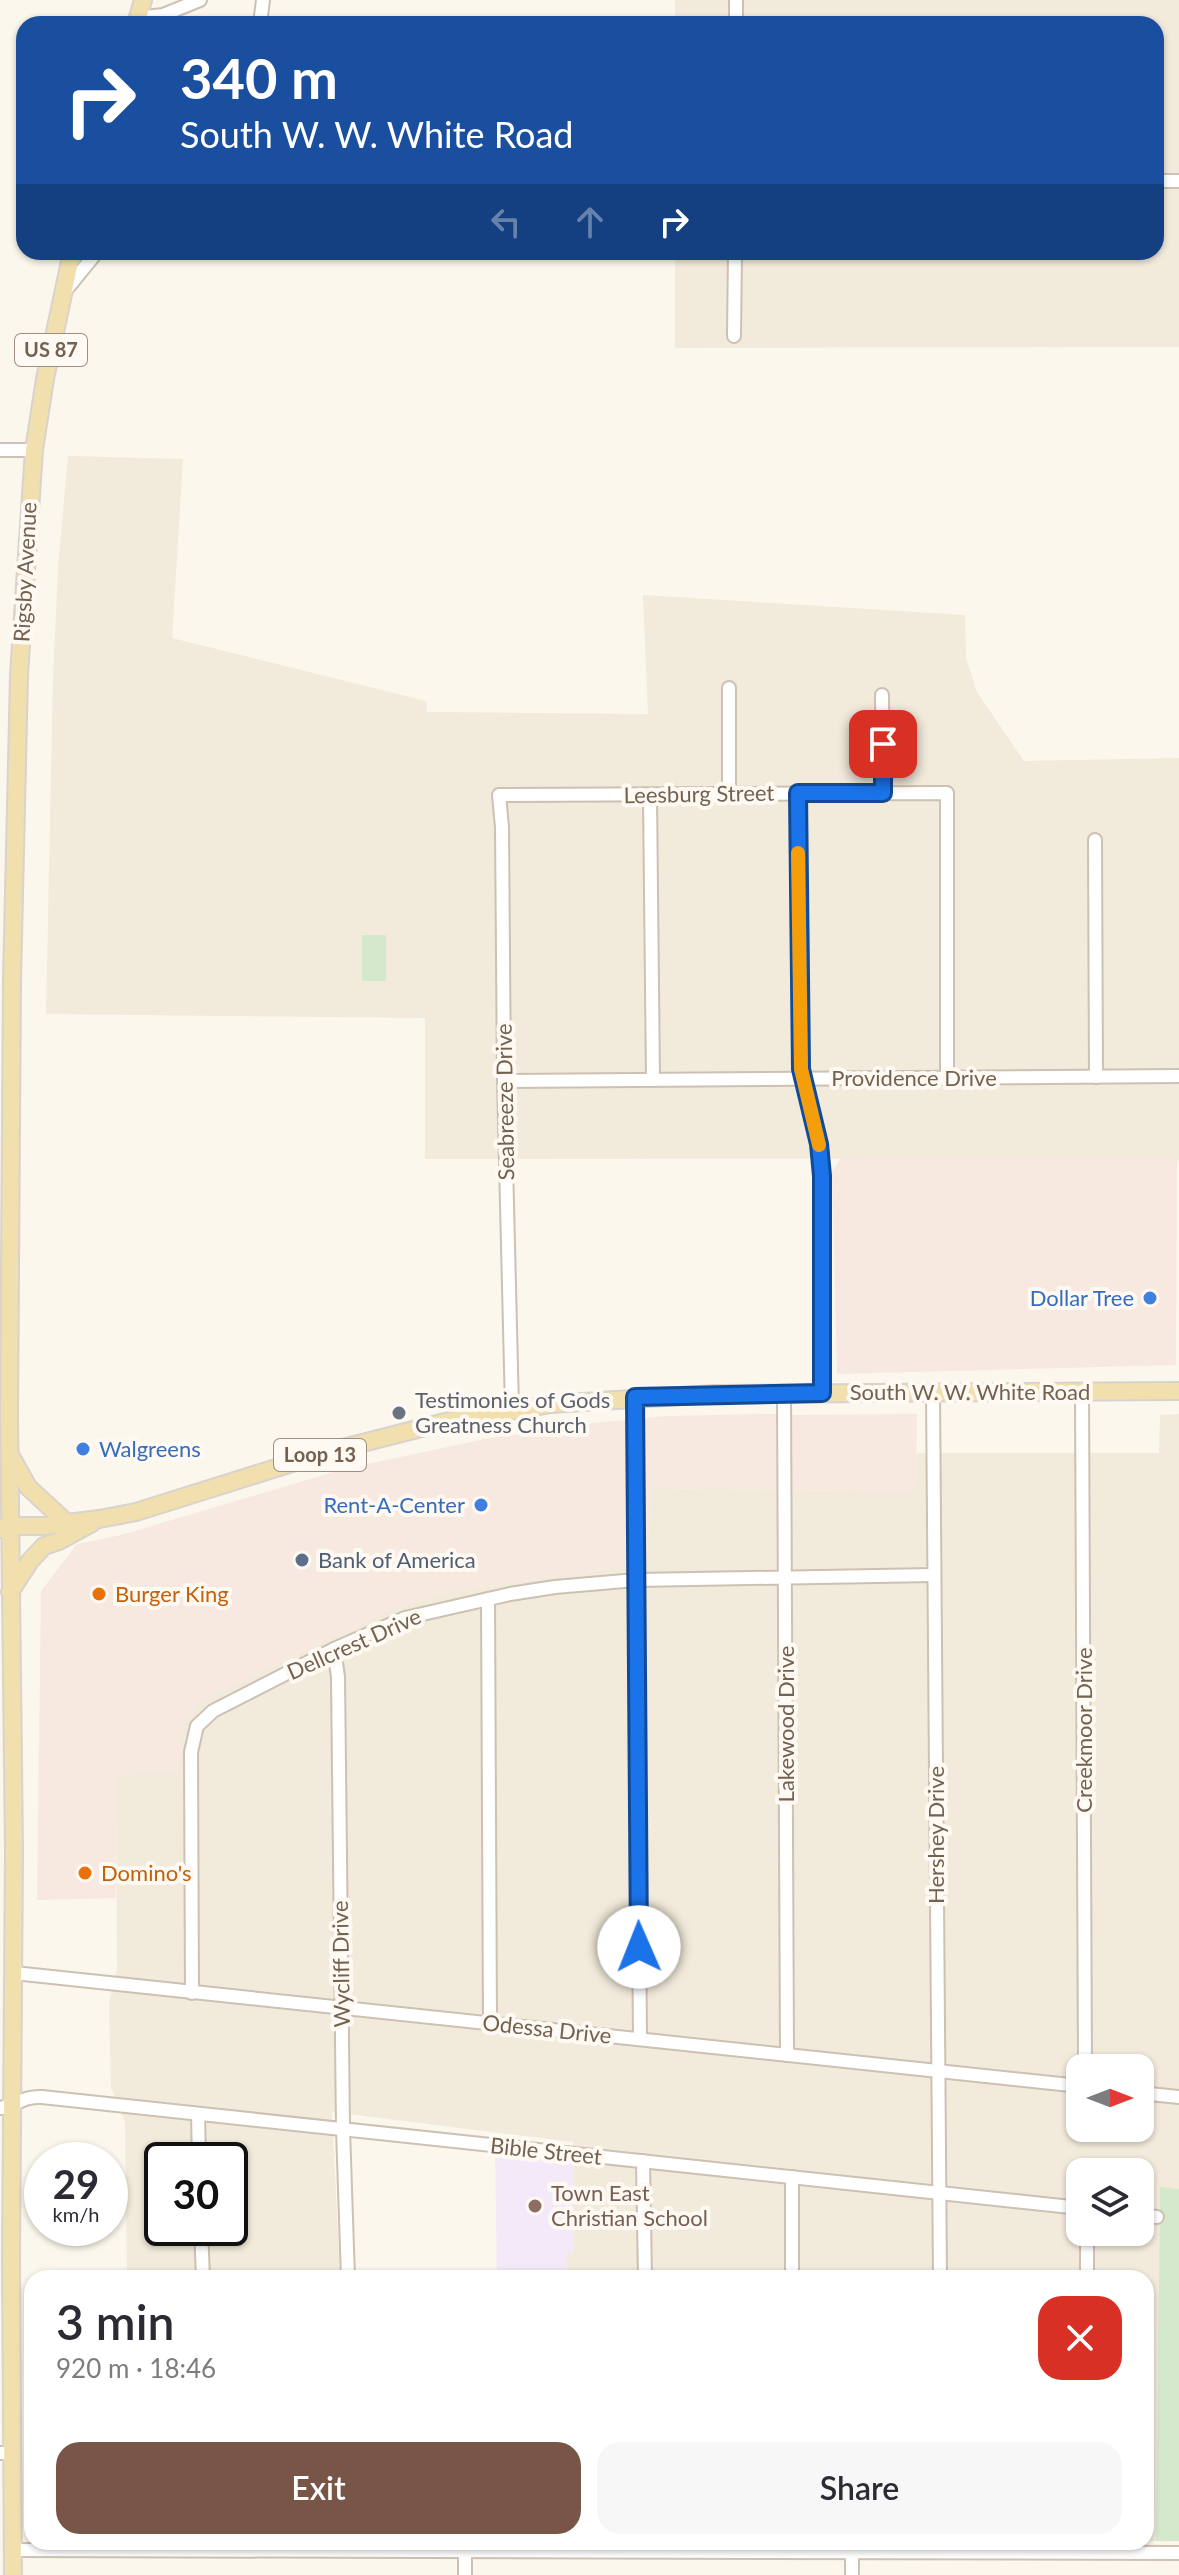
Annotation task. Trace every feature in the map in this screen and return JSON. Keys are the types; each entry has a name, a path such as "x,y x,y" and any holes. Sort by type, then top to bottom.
{"main road":[{"name":"Rigsby Avenue","path":"5,1594 3,1525 19,675 34,450 45,379 70,260"},
{"name":"South W. W. White Road","path":"3,1525 44,1526 136,1512 327,1452 445,1422 512,1409 635,1397 1179,1391"},
{"path":"6,1464 67,1523"},
{"path":"13,2575 6,2453 11,2258 7,2106 14,1973 7,1884 11,1612 5,1594 44,1546 99,1519"}],"street":[{"path":"158,16 200,0"},
{"path":"63,293 90,260"},
{"path":"734,336 735,260"},
{"path":"0,450 34,450"},
{"path":"729,688 729,794"},
{"path":"882,695 883,793"},
{"path":"798,793 800,1049 802,1079 819,1144 822,1176 822,1393"},
{"name":"Leesburg Street","path":"499,795 947,793 947,1078"},
{"name":"Seabreeze Drive","path":"499,795 512,1409"},
{"path":"650,795 653,1080"},
{"path":"1095,840 1096,1077"},
{"name":"Providence Drive","path":"504,1081 1179,1076"},
{"name":"Creekmoor Drive","path":"1082,1391 1085,2054"},
{"name":"Hershey Drive","path":"933,1392 940,2270"},
{"name":"Lakewood Drive","path":"784,1393 787,2055"},
{"path":"635,1397 640,2039"},
{"name":"Dellcrest Drive","path":"192,1993 191,1752 197,1726 213,1711 334,1649 418,1613 488,1599 555,1587 636,1580 934,1575"},
{"path":"488,1599 490,2023"},
{"name":"Wycliff Drive","path":"334,1649 338,1677 341,2008 348,2270"},
{"name":"Odessa Drive","path":"14,1973 1066,2085"},
{"path":"1154,2094 1179,2097"},
{"name":"Bible Street","path":"7,2106 22,2098 42,2097 1066,2207"},
{"path":"198,2114 199,2142"},
{"path":"643,2161 645,2270"},
{"path":"792,2177 792,2270"},
{"path":"202,2246 203,2270"},
{"path":"1087,2246 1087,2270"},
{"path":"13,2550 24,2550"},
{"path":"436,2550 510,2550"},
{"path":"822,2550 852,2553 906,2550"},
{"path":"1124,2550 1179,2553"},
{"path":"465,2551 465,2575"},
{"path":"852,2553 852,2575"}],"shaded area":[{"path":"675,0 1179,0 1179,347 675,348 675,260 1164,260 1164,16 675,16"},
{"path":"68,456 183,459 172,638 426,701 427,712 648,714 643,595 965,615 966,658 977,692 1024,761 1179,758 1179,1166 1177,1158 425,1159 425,1018 46,1014 53,679 58,567"},
{"path":"841,1158 1177,1158 1176,1365 837,1374 832,1171"},
{"path":"780,1414 779,1490 651,1488 647,1557 608,1569 458,1590 398,1606 199,1701 182,1726 180,1772 116,1773 116,1898 37,1900 41,1591 77,1544 121,1535 344,1469 485,1439 667,1416"},
{"path":"917,1414 916,1492 789,1490 789,1415"},
{"path":"1179,1414 1179,2189 1160,2188 1156,2541 1154,2270 567,2270 566,2253 574,2252 573,2142 332,2112 340,2270 127,2270 128,2142 125,2142 125,2122 111,2087 109,2003 117,1970 116,1772 182,1726 199,1701 398,1606 458,1590 608,1569 647,1557 651,1488 916,1492 917,1453 1159,1453 1160,1415"},
{"name":"Town East Christian School","path":"495,2152 573,2160 574,2253 566,2253 567,2270 497,2270"}],"green space":[{"path":"362,935 386,935 386,981 362,981"},
{"path":"1160,2187 1179,2189 1179,2541 1156,2541"}],"slow traffic":[{"path":"798,853 801,1069 819,1145"}],"place":[{"name":"Dollar Tree","path":"1150,1298"},
{"name":"Testimonies of Gods Greatness Church","path":"399,1413"},
{"name":"Walgreens","path":"83,1449"},
{"name":"Rent-A-Center","path":"481,1505"},
{"name":"Bank of America","path":"302,1560"},
{"name":"Burger King","path":"99,1594"},
{"name":"Domino's","path":"85,1873"},
{"name":"Town East Christian School","path":"535,2206"}],"route":[{"path":"639,1947 635,1397 822,1393 822,1176 819,1144 801,1069 798,793 883,793 883,744"}]}
